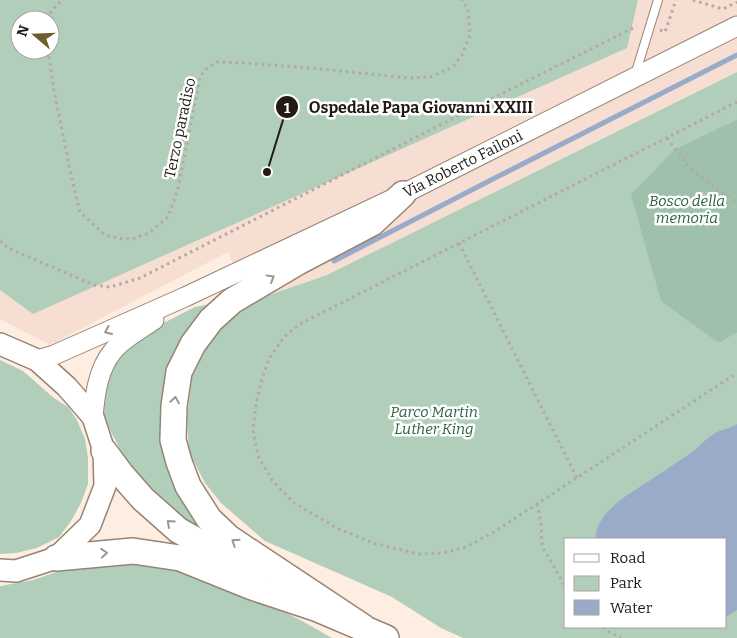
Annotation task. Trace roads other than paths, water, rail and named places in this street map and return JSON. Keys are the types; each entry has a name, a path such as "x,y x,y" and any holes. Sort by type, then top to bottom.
{"highway":[{"path":"378,634 229,538 208,518 188,486 178,462 173,440 174,406 180,372 193,344 211,320 232,301 298,262 372,223 403,194"},
{"path":"104,451 143,499 178,530 318,609"},
{"path":"56,558 133,551 180,558 252,587 318,609 378,634"}],"main road":[{"path":"0,344 37,360 67,387 93,417 104,451 104,486 90,525 56,558 16,571 0,570"}],"street":[{"name":"Via Roberto Failoni","path":"37,360 54,355 185,297 403,194 737,26"},
{"name":"Via Roberto Failoni","path":"93,417 99,379 114,350 185,297"}],"lane":[{"path":"634,78 658,0"}],"water":[{"path":"737,424 737,610 727,616 727,538 595,538 597,528 602,519 616,503 694,451 717,432"}],"waterway":[{"path":"334,261 737,55"}],"place":[{"name":"Ospedale Papa Giovanni XXIII","path":"267,172"}],"park label":[{"name":"Bosco della memoria","path":"687,210"},
{"name":"Parco Martin Luther King","path":"434,420"}]}
